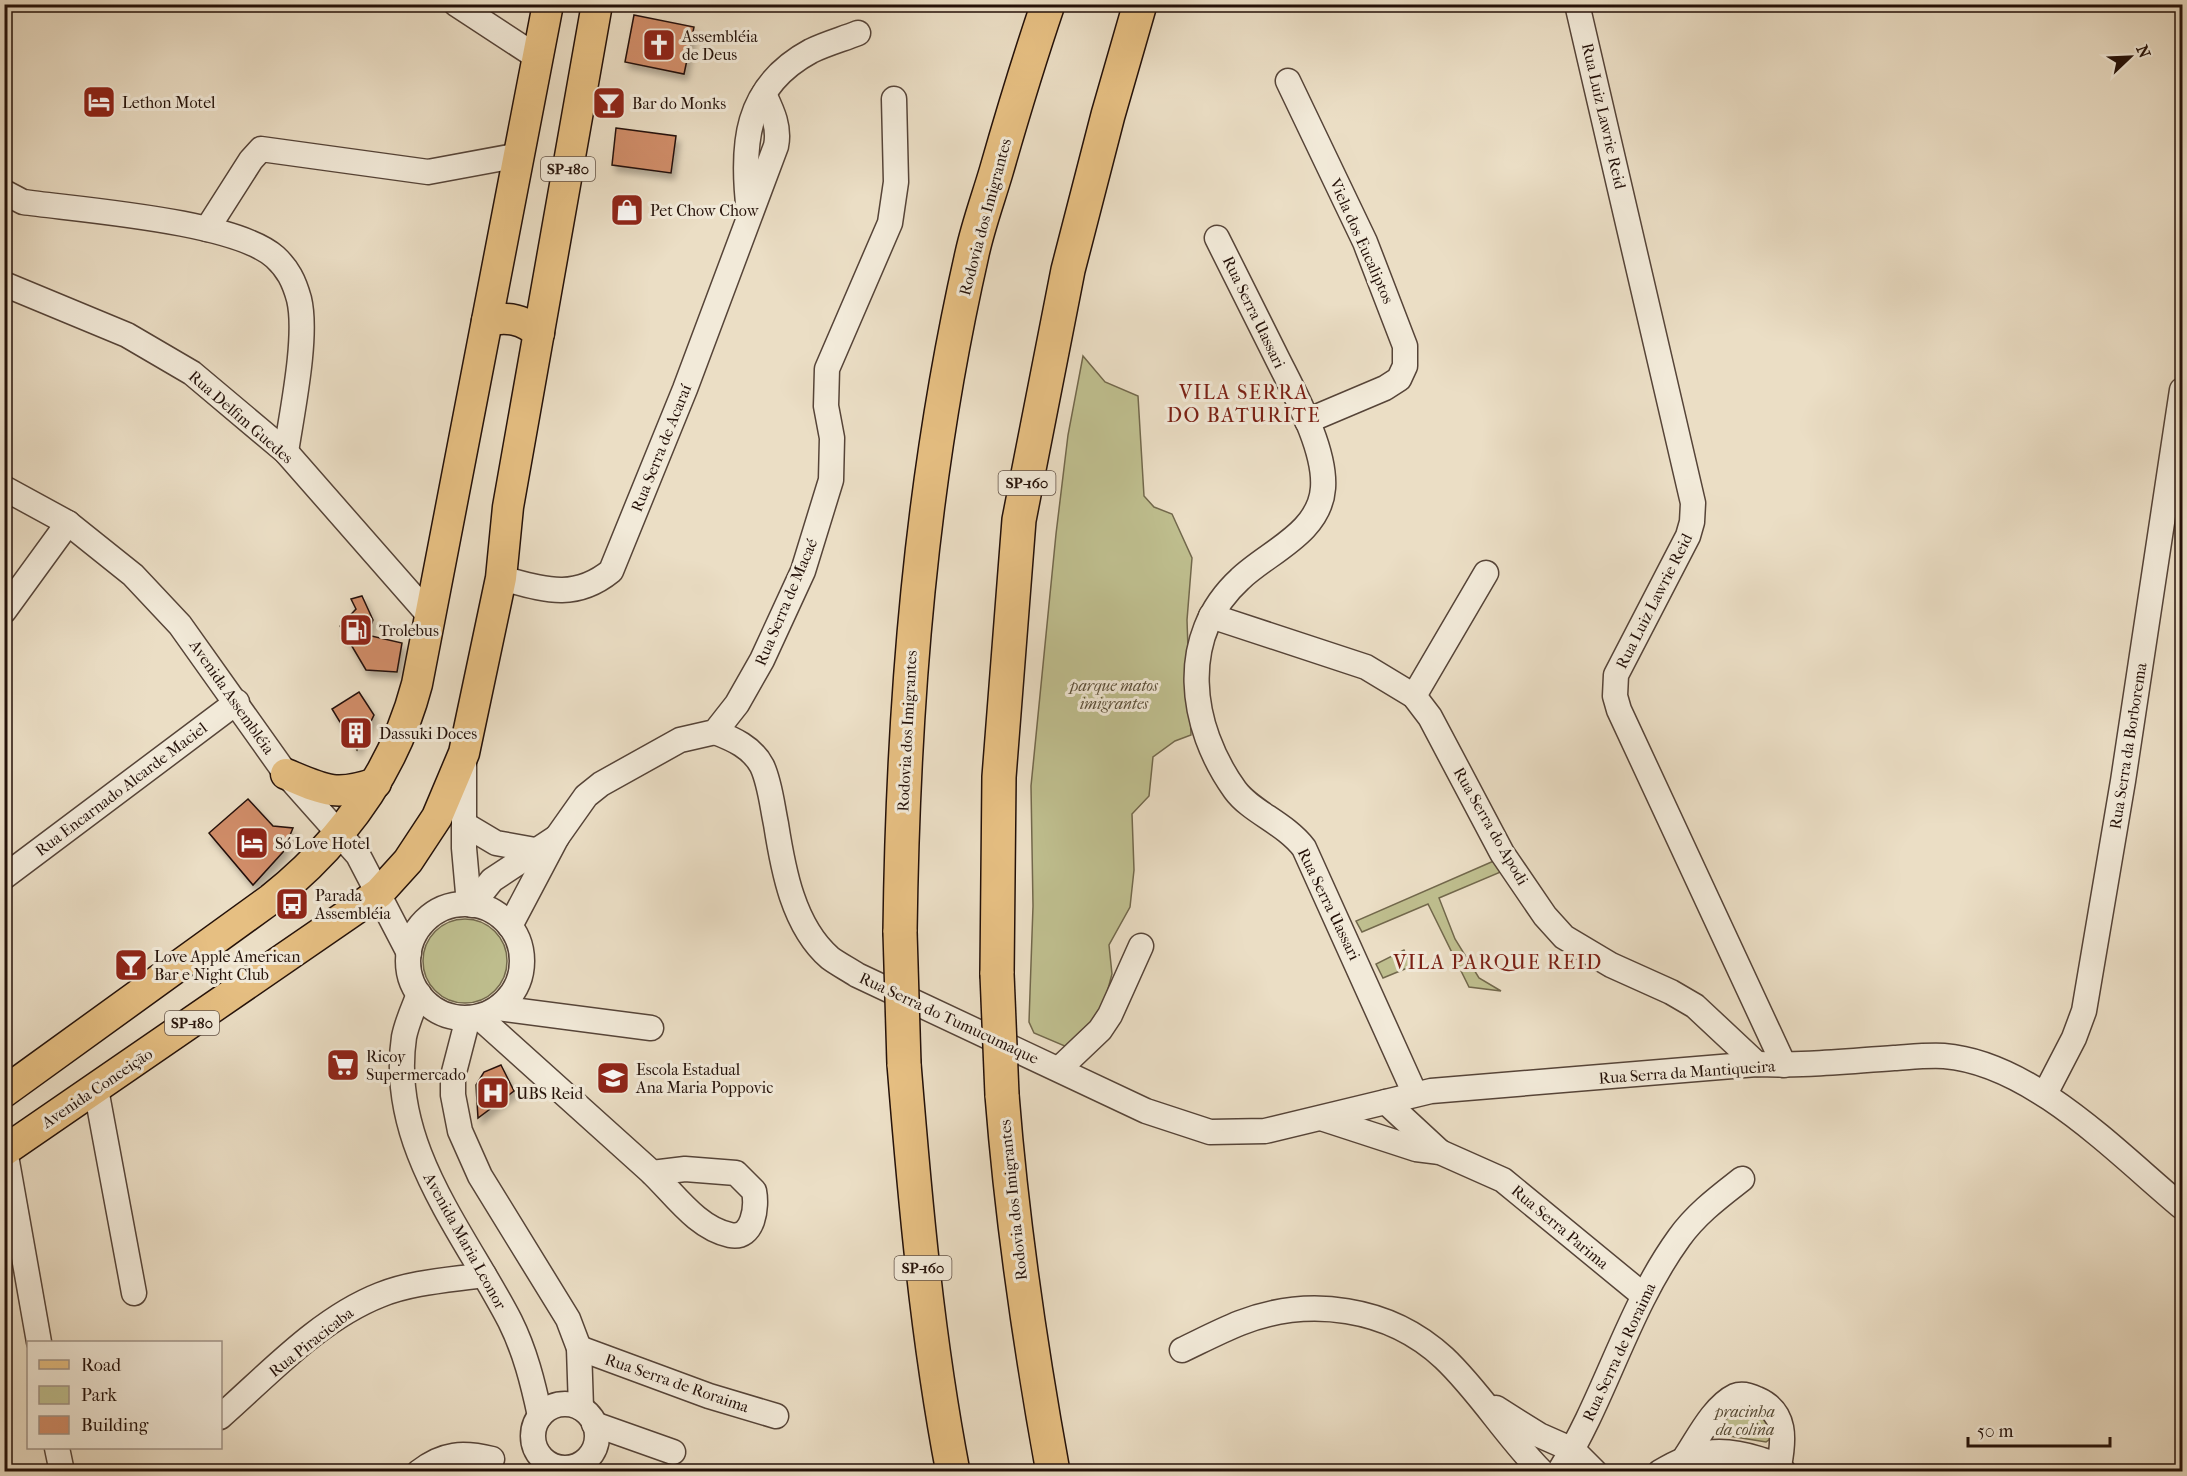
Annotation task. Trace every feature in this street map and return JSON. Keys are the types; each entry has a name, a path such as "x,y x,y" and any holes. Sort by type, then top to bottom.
{"highway":[{"name":"Rodovia dos Imigrantes","path":"953,1472 927,1301 904,1064 900,932 902,798 908,692 917,577 939,417 972,252 1025,71 1048,4"},
{"name":"Rodovia dos Imigrantes","path":"1053,1472 1025,1315 1011,1204 1002,1095 996,974 999,777 1019,520 1068,270 1108,115 1140,4"}],"main road":[{"name":"SP-180","path":"4,1092 271,899 313,864 341,834 376,783 403,730 411,708 548,4"},
{"name":"SP-180","path":"501,578 508,507 597,4"},
{"path":"487,321 515,319 525,322 539,333"},
{"name":"Avenida Conceição","path":"5,1151 379,893 408,861 437,817 464,753 501,578"},
{"path":"286,774 322,789 340,792 376,783"}],"street":[{"path":"456,4 537,57"},
{"name":"Rua Luiz Lawrie Reid","path":"1577,4 1692,503 1692,522 1688,536 1616,675 1615,696 1619,710 1784,1065"},
{"name":"Rua Serra de Acaraí","path":"501,578 550,590 579,590 595,584 611,571 685,389 778,137 775,117 764,94 769,86 811,51 858,33"},
{"name":"Viela dos Eucaliptos","path":"1288,81 1365,242 1405,346 1405,366 1399,379 1385,388 1307,421"},
{"name":"Rua Serra de Macaé","path":"715,732 737,704 762,660 803,571 831,480 832,438 826,406 828,369 890,223 896,182 894,99"},
{"path":"207,229 250,160 261,149 428,172 520,155"},
{"path":"4,192 23,202 207,229 253,243 274,255 291,274 299,300 303,325 286,452"},
{"name":"Rua Serra Uassari","path":"1217,238 1307,421 1323,487 1320,501 1311,519 1290,543 1238,580 1211,616 1202,634 1196,665 1196,695 1205,733 1221,767 1237,792 1288,829 1304,848 1415,1094"},
{"name":"Rua Delfim Guedes","path":"4,284 127,335 192,373 286,452 429,615"},
{"name":"Rua Serra da Borborema","path":"2045,1094 2074,1038 2084,1011 2123,781 2182,390"},
{"name":"Avenida Assembléia","path":"4,488 68,523 134,575 180,625 237,702 286,774 341,834 365,865 409,953"},
{"path":"4,611 68,523"},
{"path":"1414,696 1486,573"},
{"name":"Rua Serra do Apodi","path":"1211,616 1366,667 1392,680 1414,696 1430,717 1502,853 1545,916 1564,937 1611,965 1671,992 1695,1006 1757,1064"},
{"name":"Rua Encarnado Alcarde Maciel","path":"4,876 237,702"},
{"path":"510,926 557,837 576,808 601,784 680,740 715,732"},
{"name":"Rua Serra do Tumucumaque","path":"715,732 740,742 761,764 771,796 783,868 794,899 815,941 830,957 857,975 1146,1111 1210,1132 1265,1131 1324,1119"},
{"path":"464,753 464,824 471,904"},
{"path":"464,824 496,843 535,850"},
{"path":"471,904 492,880 557,837"},
{"path":"651,1028 481,1015 449,1016 432,1007 418,994 409,967 409,953 414,937 424,922 437,912 452,906 471,904 486,908 510,926 522,952 522,967 512,994 481,1015 453,1076 453,1095 460,1131 480,1176 568,1319 579,1348 588,1416 596,1444 586,1467 566,1468 538,1463 533,1434 540,1416 555,1406 573,1405 588,1416 673,1452"},
{"path":"1059,1069 1100,1030 1110,1015 1141,946"},
{"name":"Avenida Maria Leonor","path":"418,994 404,1035 403,1057 412,1133 440,1202 484,1275 520,1344 529,1368 540,1416"},
{"path":"481,1015 652,1173"},
{"name":"Rua Serra da Mantiqueira","path":"1324,1119 1415,1094 1757,1064 1784,1065 1942,1056 1982,1062 2016,1076 2045,1094 2182,1207"},
{"path":"96,1089 134,1293"},
{"name":"Rua Serra Parima","path":"1386,1102 1440,1152"},
{"name":"Rua Serra Parima","path":"1324,1119 1416,1149 1440,1152 1503,1180 1643,1294"},
{"path":"5,1151 39,1341"},
{"name":"Rua Serra de Roraima","path":"1559,1472 1573,1450 1643,1294 1679,1238 1695,1219 1742,1179"},
{"name":"Rua Piracicaba","path":"222,1415 306,1342 350,1310 382,1294 484,1275"},
{"path":"1182,1350 1241,1323 1302,1308 1357,1312 1385,1321 1416,1336 1444,1358 1542,1472"},
{"name":"Rua Serra de Roraima","path":"579,1348 709,1396 776,1416"},
{"path":"1660,1472 1686,1456 1726,1403 1736,1396 1749,1395 1762,1401 1782,1423 1784,1442 1781,1469 1733,1452 1686,1456"},
{"path":"1479,1396 1523,1427 1573,1450 1595,1472"},
{"path":"57,1449 62,1472"},
{"path":"419,1472 447,1455 462,1453 492,1459"}],"green space":[{"name":"parque matos imigrantes","path":"1083,356 1105,382 1138,396 1144,496 1154,507 1172,514 1192,558 1187,620 1191,735 1175,741 1153,757 1149,796 1132,814 1134,870 1130,907 1109,945 1112,974 1105,1000 1092,1033 1067,1047 1034,1033 1029,1022 1033,906 1031,786 1056,534 1068,435"},
{"path":"1496,860 1503,871 1439,898 1455,939 1479,978 1501,991 1469,987 1428,904 1362,932 1356,921"},
{"path":"465,919 481,922 500,938 507,961 504,977 488,996 465,1003 449,1000 430,984 423,961 426,945 442,926"},
{"path":"1404,950 1412,966 1383,978 1376,964"},
{"name":"pracinha da colina","path":"1738,1402 1758,1403 1778,1433 1766,1442 1723,1435 1716,1424"}],"building":[{"name":"Assembléia de Deus","path":"634,15 694,27 684,74 625,62"},
{"path":"616,128 676,136 671,173 612,165"},
{"name":"Trolebus","path":"362,596 373,620 367,635 402,643 397,672 366,670 340,626 356,609 351,599"},
{"name":"Dassuki Doces","path":"359,692 374,715 357,750 332,709"},
{"name":"Só Love Hotel","path":"248,799 273,826 293,828 283,852 253,885 209,833"},
{"name":"UBS Reid","path":"501,1065 514,1091 478,1118 476,1085 484,1072"}],"place":[{"name":"Assembléia de Deus","path":"659,45"},
{"name":"Lethon Motel","path":"99,102"},
{"name":"Bar do Monks","path":"609,103"},
{"name":"Pet Chow Chow","path":"627,210"},
{"name":"Trolebus","path":"356,630"},
{"name":"Dassuki Doces","path":"356,733"},
{"name":"Só Love Hotel","path":"252,843"},
{"name":"Parada Assembléia","path":"292,904"},
{"name":"Love Apple American Bar e Night Club","path":"131,965"},
{"name":"Ricoy Supermercado","path":"343,1065"},
{"name":"Escola Estadual Ana Maria Poppovic","path":"613,1078"},
{"name":"UBS Reid","path":"493,1093"}],"district":[{"name":"VILA SERRA DO BATURITE","path":"1244,404"},
{"name":"VILA PARQUE REID","path":"1498,962"}]}
